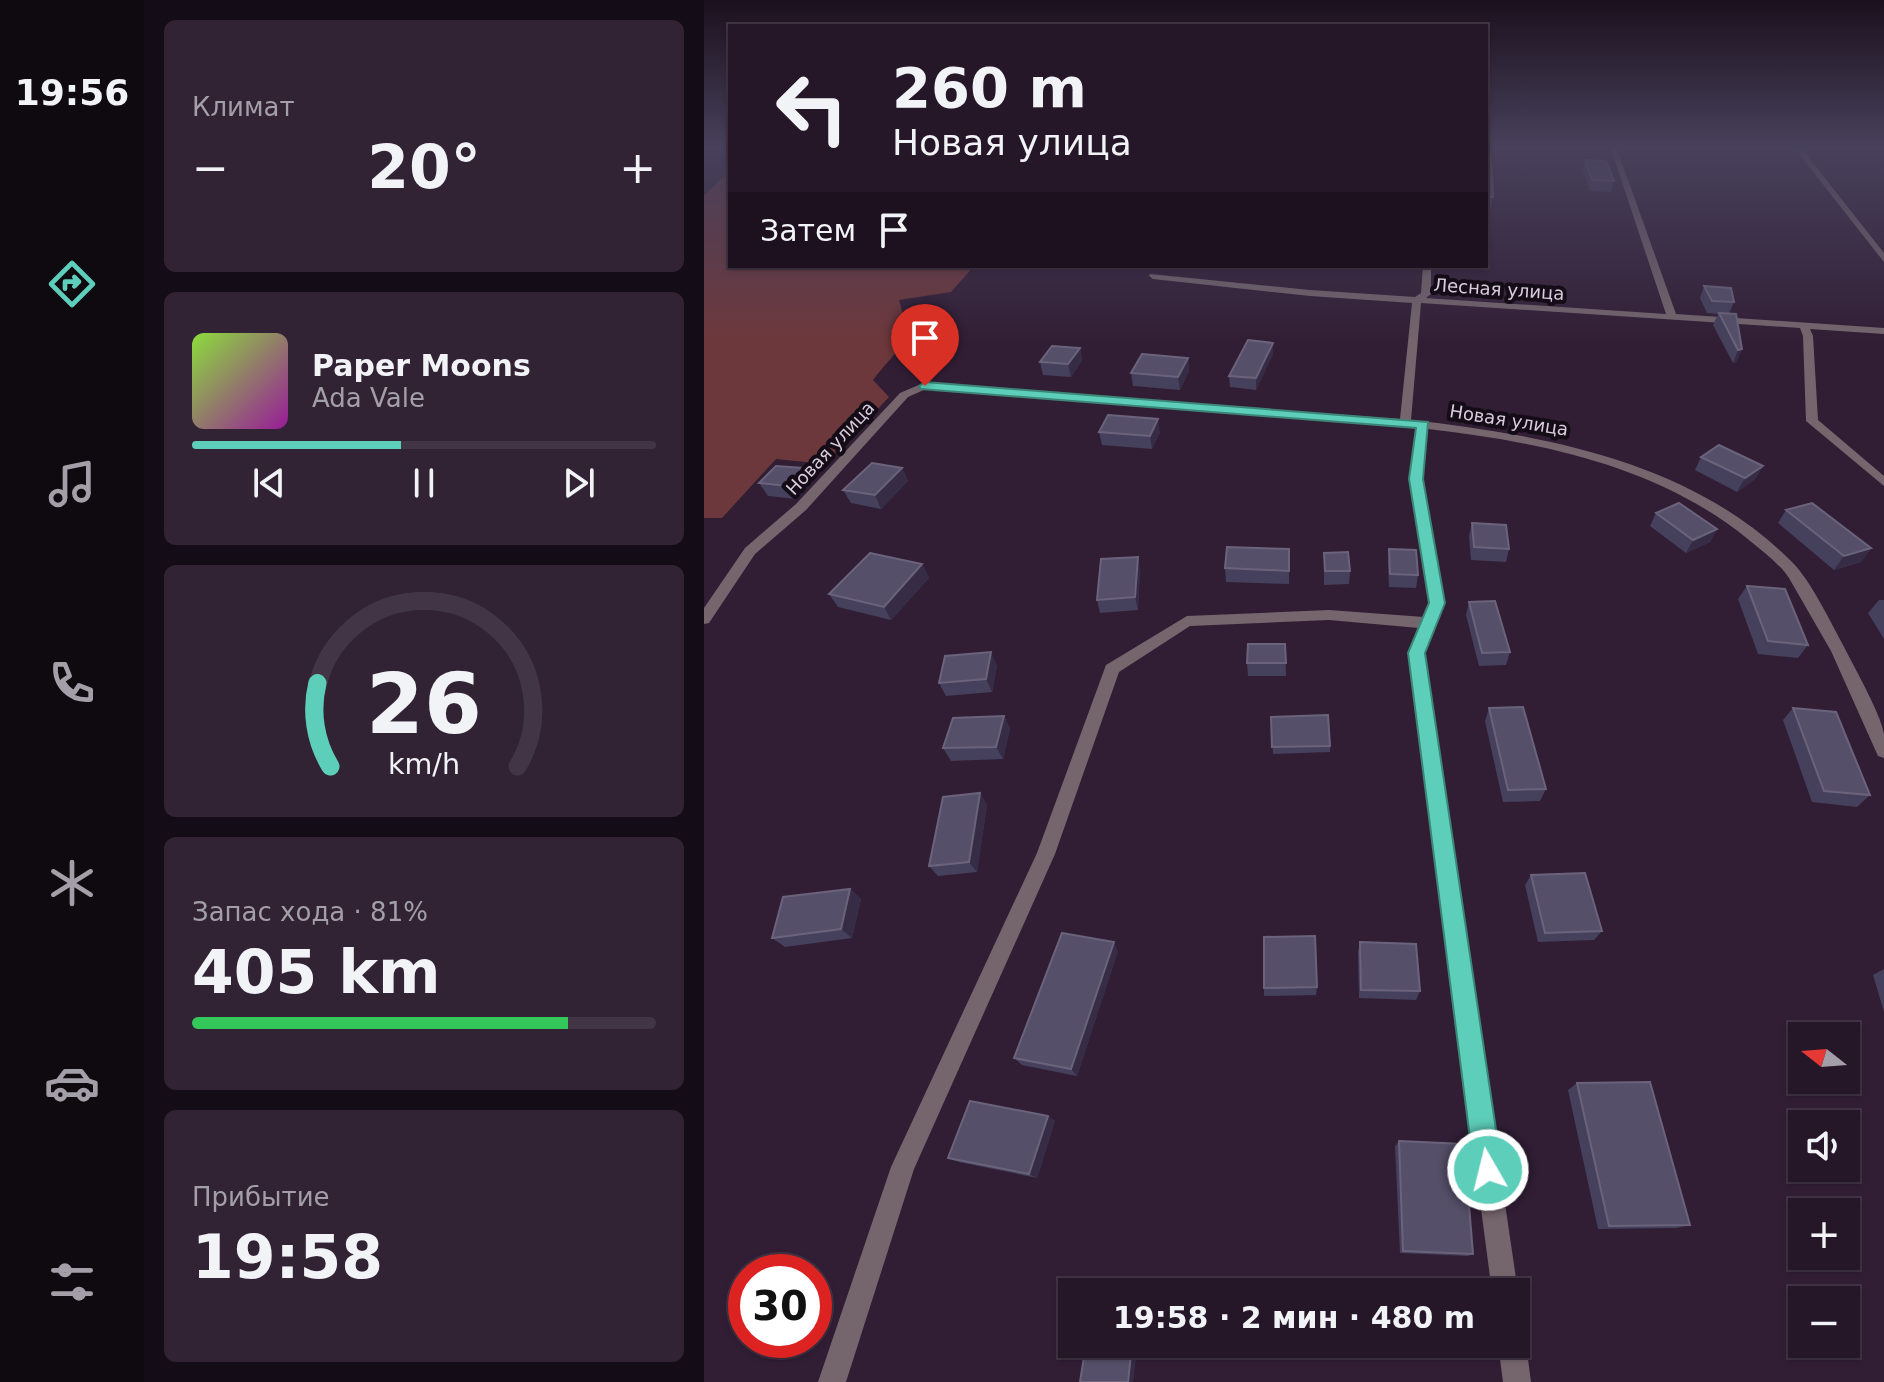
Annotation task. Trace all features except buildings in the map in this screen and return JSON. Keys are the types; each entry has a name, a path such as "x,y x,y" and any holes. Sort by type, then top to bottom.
{"street":[{"path":"1636,213 1672,317"},
{"path":"1848,213 1884,259"},
{"path":"1181,280 1188,268"},
{"path":"1427,268 1426,294 1417,300 1414,424 1416,479 1437,603 1416,653 1503,1278"},
{"name":"Лесная улица","path":"1153,276 1417,300 1884,331"},
{"path":"1804,326 1808,336 1812,421 1884,482"},
{"name":"Новая улица","path":"704,619 750,551 801,507 904,395 925,386 1414,424 1533,440 1583,451 1655,477 1728,516 1787,566 1825,622 1884,751"},
{"path":"832,1382 903,1167 1046,854 1112,669 1187,621 1329,615 1429,623"},
{"path":"1514,1358 1517,1382"}],"shaded area":[{"path":"704,213 728,213 728,268 972,268 951,292 899,300 904,336 897,351 873,380 889,397 826,464 776,459 722,518 704,518"}],"route":[{"path":"925,386 1423,425 1416,479 1437,603 1416,653 1488,1170"}]}
